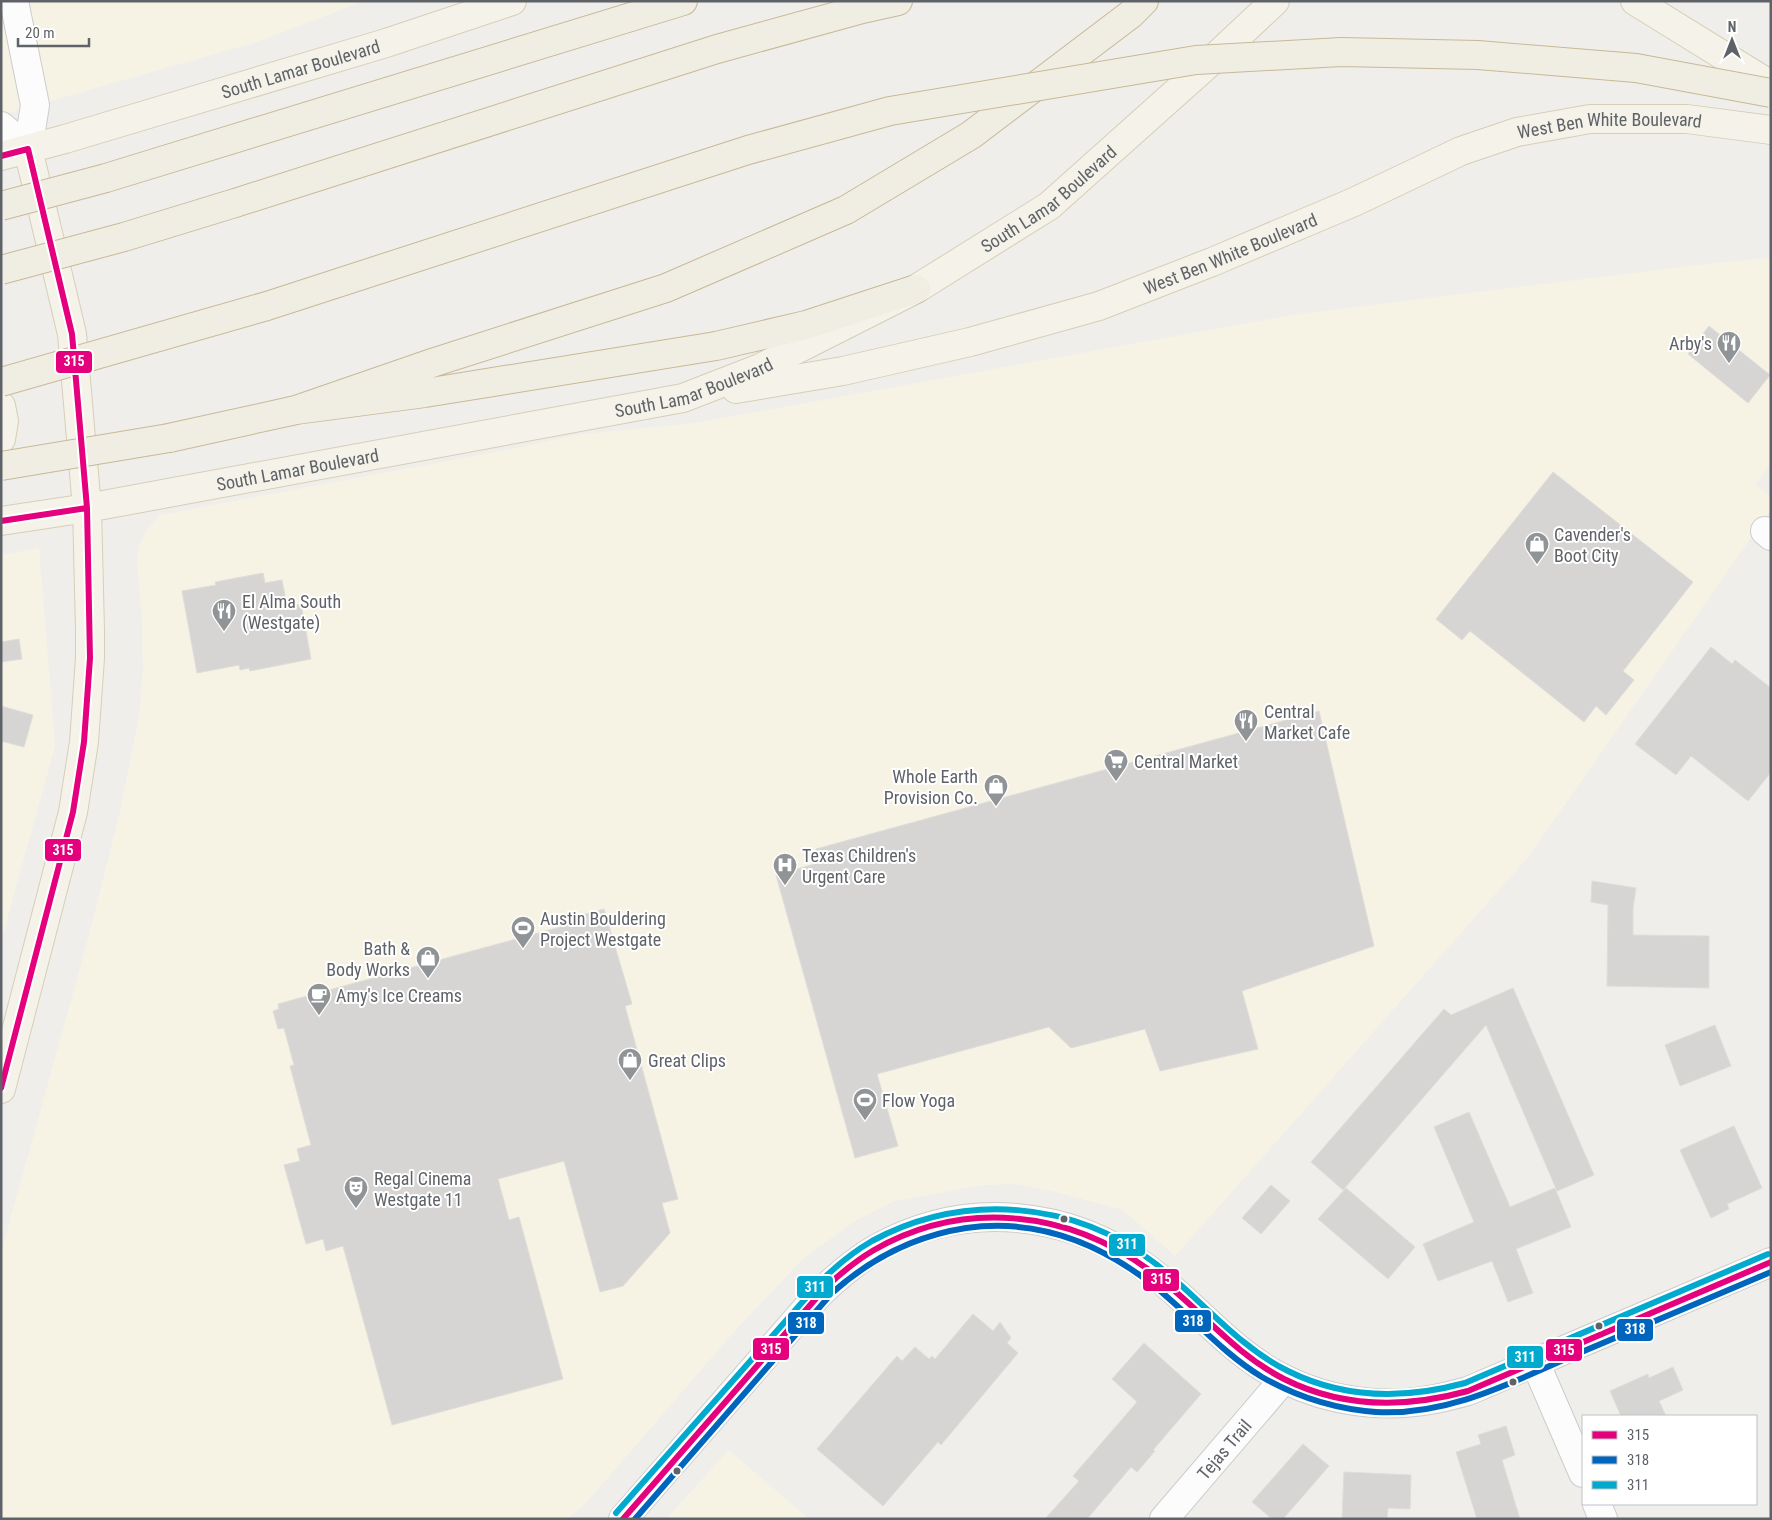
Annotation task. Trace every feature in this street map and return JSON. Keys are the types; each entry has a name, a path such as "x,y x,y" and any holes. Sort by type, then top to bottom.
{"highway":[{"path":"1,206 106,178 683,1"},
{"path":"1,270 124,237 235,203 717,49 898,1"},
{"path":"296,410 435,362 666,288 846,210 971,135 1131,14 1144,1"},
{"path":"1,382 267,306 748,150 890,111 1196,60 1340,52 1478,56 1636,68 1771,93"},
{"path":"1,466 169,438 296,410 425,394 716,346 806,325 916,289"}],"main road":[{"name":"South Lamar Boulevard","path":"1,156 386,43 512,1"},
{"name":"South Lamar Boulevard","path":"1,521 87,508 683,398 760,368 916,289 1049,206 1275,1"},
{"path":"1635,1 1771,85"},
{"name":"West Ben White Boulevard","path":"683,398 843,371 970,342 1099,306 1212,262 1345,206 1462,151 1517,132 1590,119 1687,119 1771,130"},
{"path":"1,1089 67,841 81,761 90,630 87,508 72,334 28,149"},
{"path":"1,406 4,421 1,439"}],"street":[{"path":"14,1 35,105 28,149"},
{"path":"1,126 28,149"},
{"path":"623,1519 820,1293 838,1276 857,1261 889,1242 941,1223 987,1217 1010,1217 1063,1225 1097,1238 1132,1257 1150,1271 1243,1354 1263,1368 1306,1389 1336,1398 1368,1402 1401,1403 1435,1399 1468,1391 1771,1262"},
{"path":"1535,1362 1582,1471"},
{"name":"Tejas Trail","path":"1164,1519 1284,1379"},
{"path":"1596,1505 1603,1519"}],"shaded area":[{"path":"1,1 364,1 257,42 1,115"},
{"path":"1771,258 1771,464 1755,484 1771,497 1771,509 1529,856 1175,1256 1123,1210 1056,1192 1016,1184 983,1185 895,1201 855,1221 804,1258 739,1326 585,1504 567,1519 1,1519 1,1253 87,943 120,812 139,718 143,670 142,615 137,562 140,544 146,530 160,515 517,448 576,435 695,423 1293,315 1714,263"},
{"path":"39,548 55,746 1,941 1,555"},
{"path":"729,1450 809,1519 666,1519"}],"building":[{"name":"Arby's","path":"1709,326 1770,375 1748,403 1688,354"},
{"path":"1553,472 1693,582 1623,671 1634,680 1606,715 1596,706 1584,722 1470,631 1462,640 1436,619"},
{"path":"263,573 265,583 282,580 287,606 301,604 311,659 250,671 249,668 240,670 239,665 197,673 182,591 216,585 215,582"},
{"path":"19,639 22,659 1,662 1,642"},
{"path":"1711,647 1732,664 1735,660 1771,688 1771,772 1748,801 1691,756 1676,775 1635,744"},
{"path":"1,706 33,715 24,747 1,741"},
{"path":"1319,711 1374,946 1242,991 1258,1049 1160,1071 1145,1029 1071,1048 1049,1027 877,1074 898,1146 855,1158 776,875 818,863 816,849"},
{"path":"1592,881 1636,888 1633,908 1633,935 1709,936 1709,988 1607,986 1608,905 1591,902"},
{"path":"604,909 632,1004 625,1006 678,1199 662,1203 670,1233 623,1286 600,1292 564,1161 498,1179 509,1220 519,1217 563,1379 392,1425 343,1246 326,1251 323,1239 306,1244 284,1165 300,1161 297,1149 311,1145 290,1066 294,1065 284,1028 278,1029 273,1011 279,1009 278,1004 571,924 570,918"},
{"path":"1513,988 1594,1175 1557,1191 1486,1025 1343,1190 1311,1162 1444,1009 1451,1015"},
{"path":"1715,1025 1731,1066 1680,1086 1665,1045"},
{"path":"1469,1112 1510,1207 1555,1188 1571,1227 1516,1249 1533,1293 1508,1302 1492,1261 1438,1281 1423,1244 1474,1222 1434,1127"},
{"path":"1734,1126 1762,1188 1727,1204 1729,1209 1711,1218 1680,1150"},
{"path":"1271,1185 1290,1201 1261,1234 1242,1218"},
{"path":"1346,1188 1415,1247 1388,1279 1318,1219"},
{"path":"973,1314 993,1331 1000,1322 1011,1338 1007,1343 1018,1353 941,1445 938,1442 883,1506 817,1449 897,1356 902,1361 915,1347 929,1359 932,1356 935,1359"},
{"path":"1144,1343 1201,1394 1153,1450 1155,1451 1137,1472 1131,1467 1087,1519 1045,1519 1079,1481 1073,1476 1137,1402 1112,1379"},
{"path":"1673,1367 1683,1390 1659,1401 1666,1415 1621,1415 1610,1391 1648,1374 1649,1378"},
{"path":"1506,1426 1515,1455 1502,1460 1520,1519 1477,1519 1456,1452 1481,1444 1478,1435"},
{"path":"1303,1444 1329,1466 1283,1519 1272,1519 1252,1502"},
{"path":"1344,1472 1411,1475 1410,1509 1388,1508 1387,1519 1342,1519"}],"transit line":[{"name":"315","path":"1,156 28,149 72,334 87,508 90,658 84,742 73,812 1,1088"},
{"name":"315","path":"1,521 87,508"},
{"name":"311","path":"616,1513 821,1281 833,1270 872,1241 907,1225 943,1215 980,1210 1017,1210 1054,1216 1090,1227 1124,1243 1156,1264 1252,1349 1270,1361 1309,1380 1331,1387 1375,1394 1420,1392 1465,1383 1768,1254"},
{"name":"315","path":"623,1519 826,1287 849,1267 874,1250 908,1234 943,1223 979,1218 1014,1218 1049,1224 1084,1234 1117,1250 1149,1270 1166,1283 1230,1342 1265,1368 1306,1389 1328,1396 1374,1402 1421,1400 1445,1397 1468,1391 1771,1262"},
{"name":"318","path":"635,1519 832,1293 862,1269 894,1250 947,1232 966,1228 996,1226 1024,1228 1052,1233 1078,1242 1104,1253 1152,1284 1227,1352 1262,1377 1317,1401 1346,1408 1376,1412 1404,1412 1431,1408 1483,1394 1771,1272"}],"place":[{"name":"Arby's","path":"1729,364"},
{"name":"Cavender's Boot City","path":"1537,565"},
{"name":"El Alma South (Westgate)","path":"224,632"},
{"name":"Central Market Cafe","path":"1246,742"},
{"name":"Central Market","path":"1116,782"},
{"name":"Whole Earth Provision Co.","path":"996,807"},
{"name":"Texas Children's Urgent Care","path":"785,886"},
{"name":"Austin Bouldering Project Westgate","path":"523,949"},
{"name":"Bath & Body Works","path":"428,979"},
{"name":"Amy's Ice Creams","path":"319,1016"},
{"name":"Great Clips","path":"630,1081"},
{"name":"Flow Yoga","path":"865,1121"},
{"name":"Regal Cinema Westgate 11","path":"356,1209"}]}
